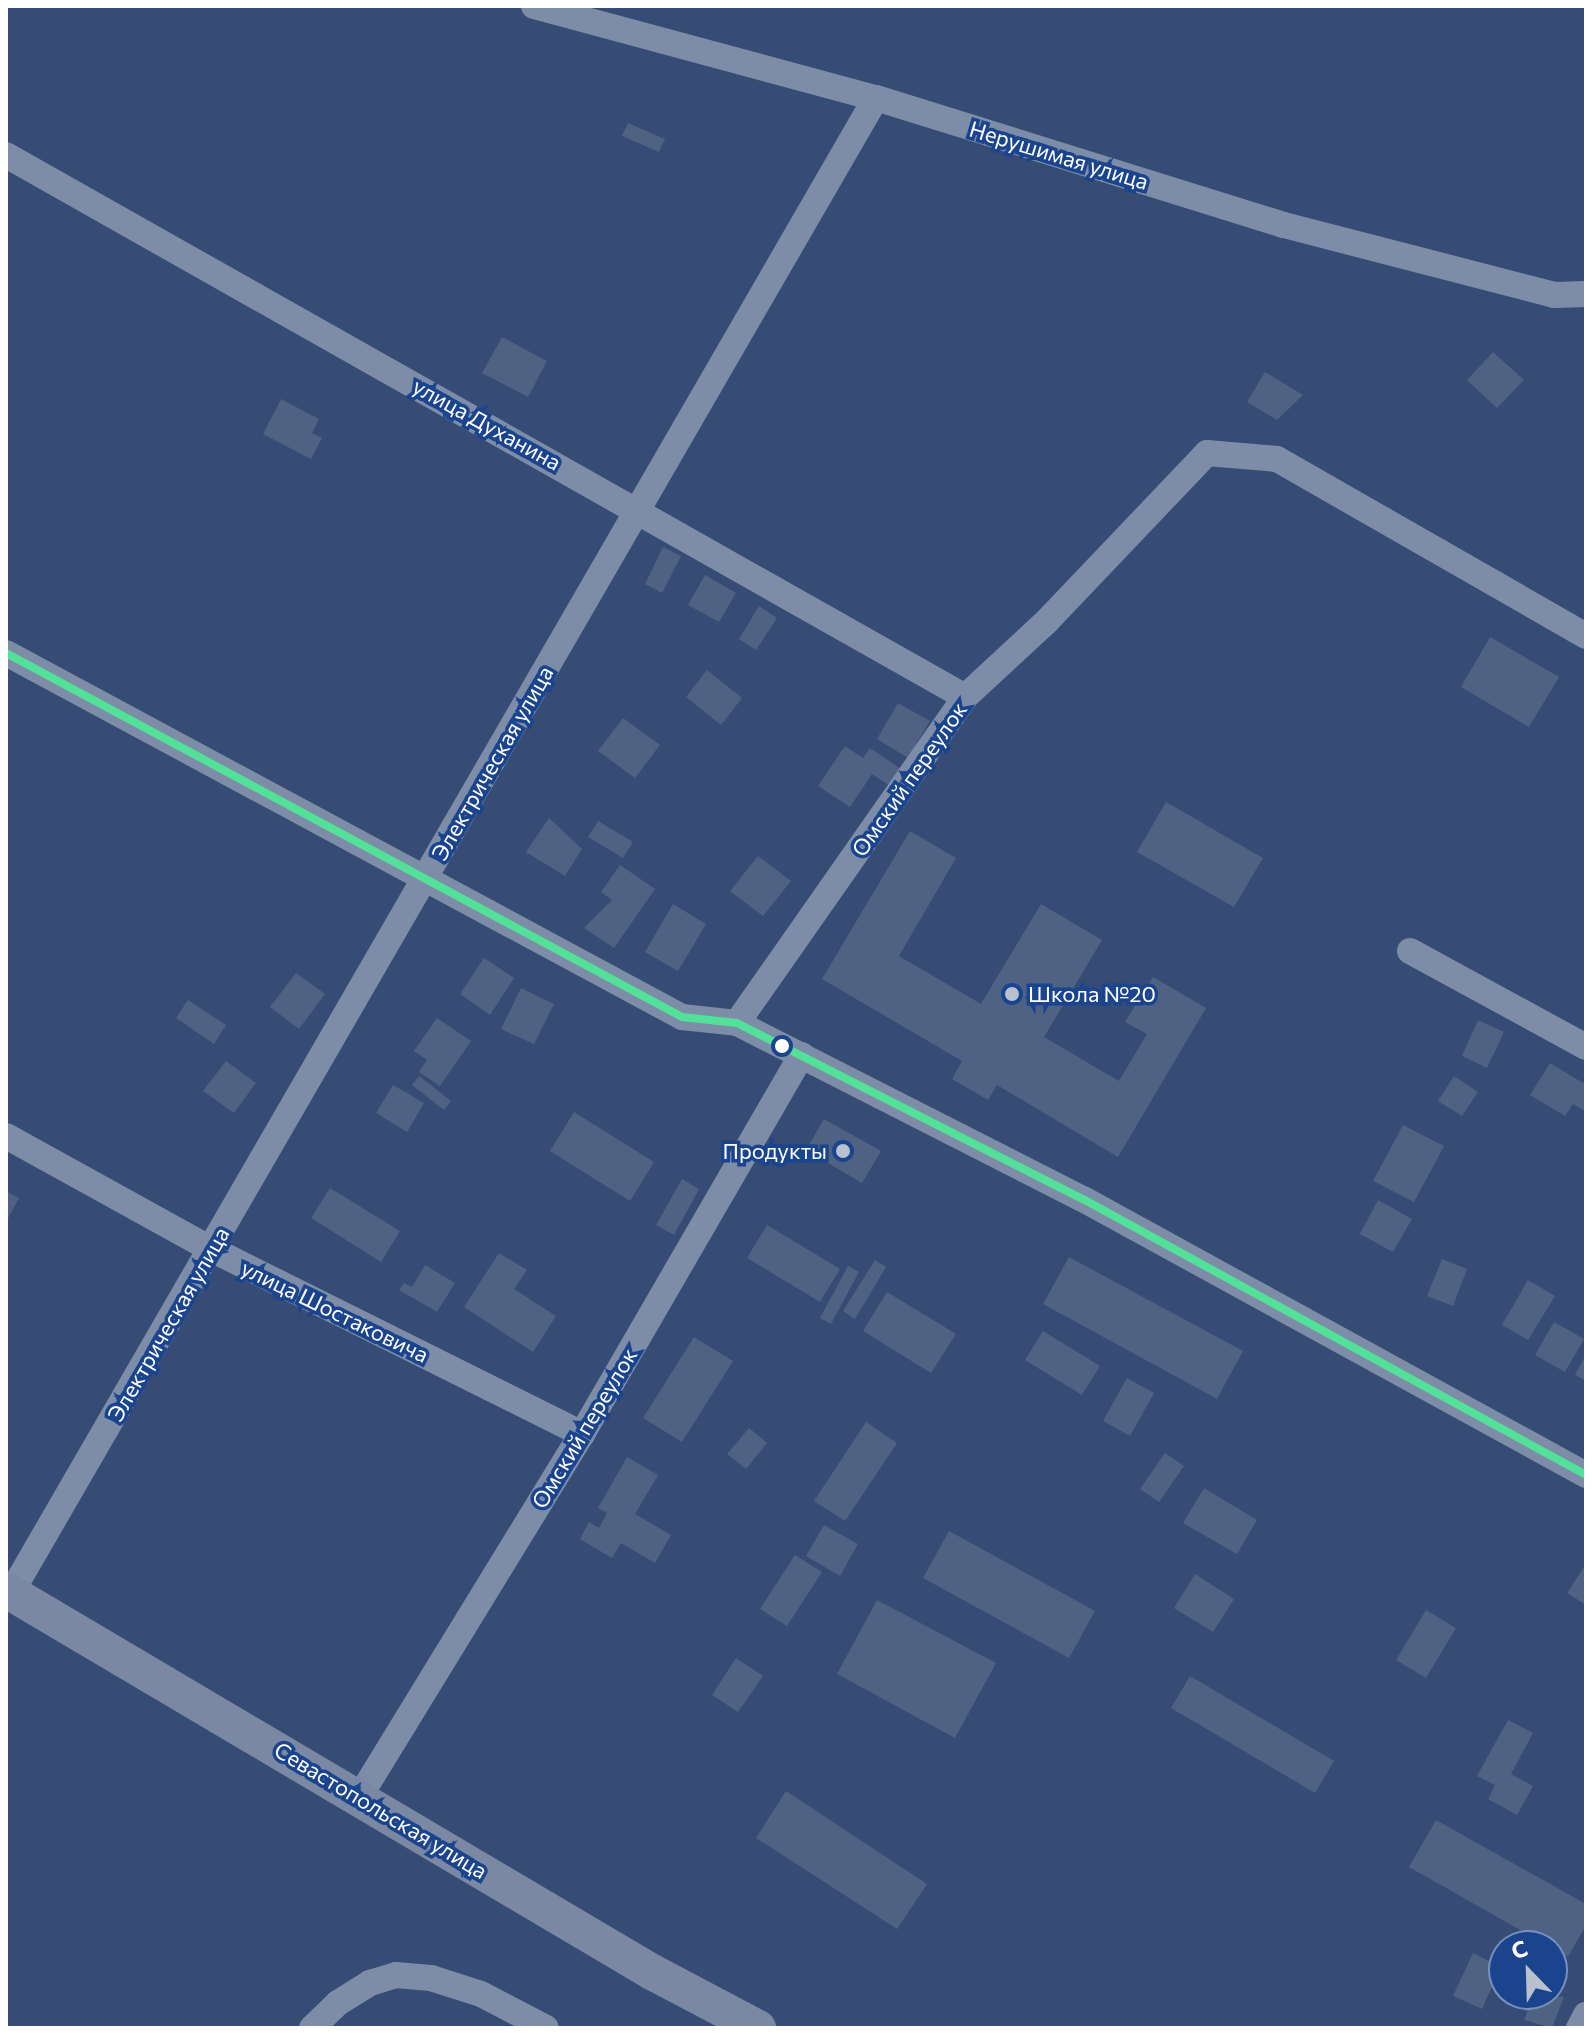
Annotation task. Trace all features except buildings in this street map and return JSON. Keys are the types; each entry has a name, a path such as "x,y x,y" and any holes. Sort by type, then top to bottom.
{"street":[{"name":"Нерушимая улица","path":"534,6 876,98 1284,225 1554,295 1586,294"},
{"name":"Электрическая улица","path":"8,1592 211,1249 876,98"},
{"name":"улица Духанина","path":"6,155 638,509 965,697"},
{"name":"Омский переулок","path":"737,1023 965,697 1047,621 1207,453 1277,459 1586,636"},
{"path":"6,653 682,1017 737,1023 1083,1199 1586,1475"},
{"path":"1410,951 1586,1047"},
{"name":"Омский переулок","path":"360,1796 582,1434 802,1055"},
{"name":"улица Шостаковича","path":"6,1136 211,1249 582,1434"},
{"name":"Севастопольская улица","path":"8,1592 360,1796 652,1972 758,2028"},
{"path":"312,2028 338,2003 396,1975 431,1978 481,1994 546,2028"},
{"path":"1579,2028 1586,2015"}],"transit line":[{"path":"6,653 682,1017 737,1023 1083,1199 1586,1475"}],"place":[{"name":"Школа №20","path":"1012,994"},
{"name":"Продукты","path":"843,1151"}]}
